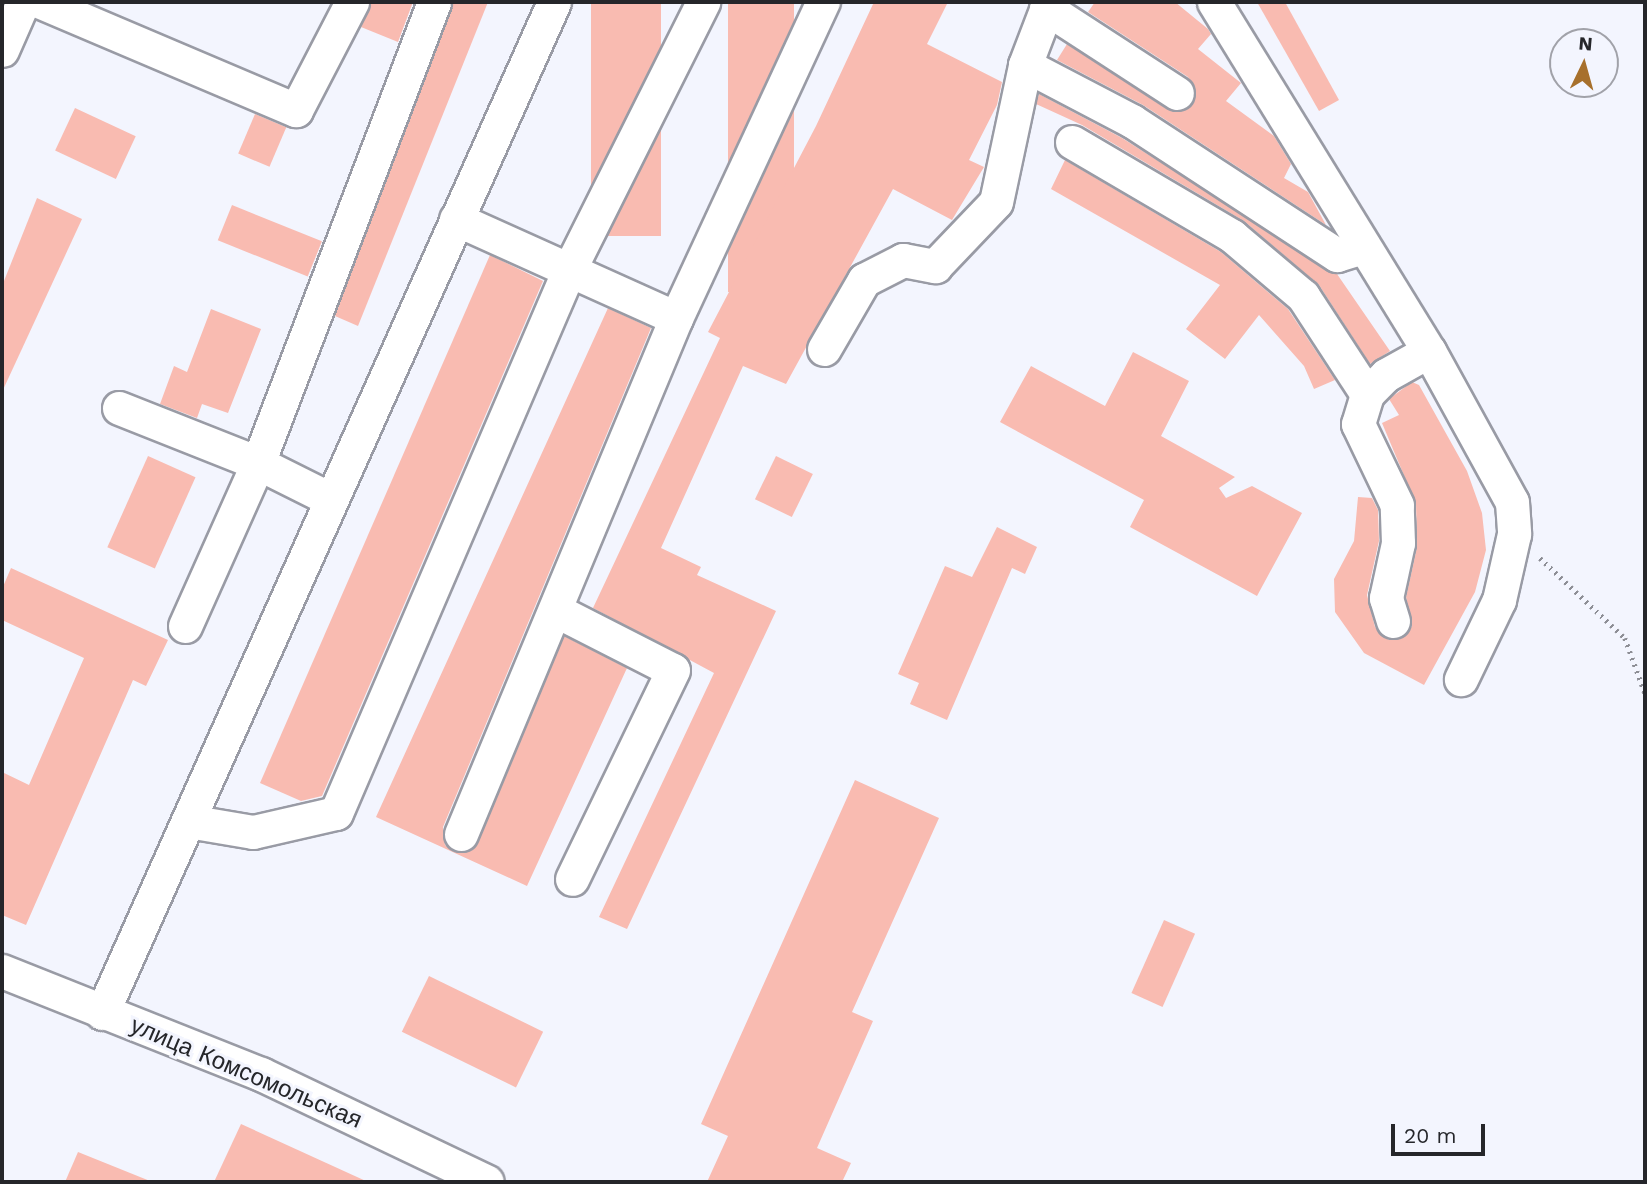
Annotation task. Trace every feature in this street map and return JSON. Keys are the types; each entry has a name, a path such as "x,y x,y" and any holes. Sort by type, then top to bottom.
{"street":[{"path":"2,50 23,2"},
{"path":"41,2 296,110 352,2"},
{"path":"185,626 258,463 434,2"},
{"path":"102,1013 554,2"},
{"path":"188,821 253,832 336,813 569,270 703,2"},
{"path":"461,834 676,318 823,2"},
{"path":"1214,2 1429,351 1512,502 1514,534 1499,600 1461,679"},
{"path":"824,349 864,280 903,260 935,266 996,202 1025,65 1048,5 1177,93"},
{"path":"1025,65 1132,121 1337,255 1364,247"},
{"path":"1072,142 1232,236 1303,296 1367,394"},
{"path":"456,219 676,318"},
{"path":"1393,621 1386,598 1398,543 1397,505 1358,424 1367,394 1386,375 1429,351"},
{"path":"119,408 258,463 330,499"},
{"path":"555,610 673,670 572,879"},
{"name":"улица Комсомольская","path":"2,971 102,1013 224,1059 477,1180"}],"path":[{"path":"1514,534 1625,638 1645,693"}],"building":[{"path":"371,2 413,2 398,42 361,27"},
{"path":"453,2 488,2 358,326 335,316"},
{"path":"591,2 661,2 661,236 591,236"},
{"path":"728,2 794,2 794,292 728,292"},
{"path":"874,2 948,2 927,44 1002,82 997,105 969,160 984,167 952,220 893,189 786,384 743,366 661,548 701,567 697,575 776,611 627,929 599,917 714,673 593,608 720,338 708,332 816,126"},
{"path":"1095,2 1175,2 1208,29 1211,34 1198,49 1241,83 1226,101 1274,136 1291,164 1284,178 1308,192 1326,225 1143,105 1057,60 1067,44 1167,109 1185,110 1193,103 1196,93 1188,77 1088,12"},
{"path":"1257,2 1285,2 1339,100 1319,111"},
{"path":"1039,94 1122,138 1337,274 1390,351 1370,364 1319,285 1244,221 1082,125 1036,104"},
{"path":"75,108 136,136 116,179 55,151"},
{"path":"255,114 286,127 269,167 238,154"},
{"path":"1065,160 1221,252 1288,309 1335,380 1314,389 1304,366 1259,315 1225,359 1186,329 1220,285 1051,189"},
{"path":"37,198 82,219 2,392 2,286"},
{"path":"232,205 322,241 308,277 218,240"},
{"path":"490,255 543,281 322,796 301,801 260,783"},
{"path":"608,308 651,328 443,827 445,845 454,852 472,850 478,842 564,636 627,668 527,886 376,817"},
{"path":"211,309 261,329 228,413 202,404 197,418 160,404 174,366 187,372"},
{"path":"1133,352 1189,381 1161,436 1235,477 1219,488 1226,498 1252,486 1302,513 1257,596 1130,527 1144,500 1000,422 1031,366 1105,406"},
{"path":"1412,382 1419,385 1467,471 1482,513 1486,550 1475,592 1424,685 1364,653 1335,612 1334,579 1354,541 1358,497 1372,498 1378,510 1379,541 1367,595 1375,627 1389,640 1399,639 1412,626 1406,597 1417,547 1416,504 1382,423 1399,415 1389,399"},
{"path":"148,456 196,477 155,569 107,547"},
{"path":"776,456 813,474 792,517 755,499"},
{"path":"997,527 1037,547 1025,574 1012,568 947,720 910,704 919,683 898,674 945,566 972,577"},
{"path":"11,568 168,640 146,686 133,680 26,925 2,915 2,772 29,785 84,658 2,620 2,589"},
{"path":"855,780 939,818 852,1012 873,1021 817,1148 851,1163 842,1182 707,1182 728,1136 701,1124"},
{"path":"1164,920 1195,934 1163,1007 1131,993"},
{"path":"429,976 543,1032 516,1087 402,1032"},
{"path":"241,1124 368,1182 214,1182"},
{"path":"78,1152 150,1181 150,1182 65,1182"}]}
